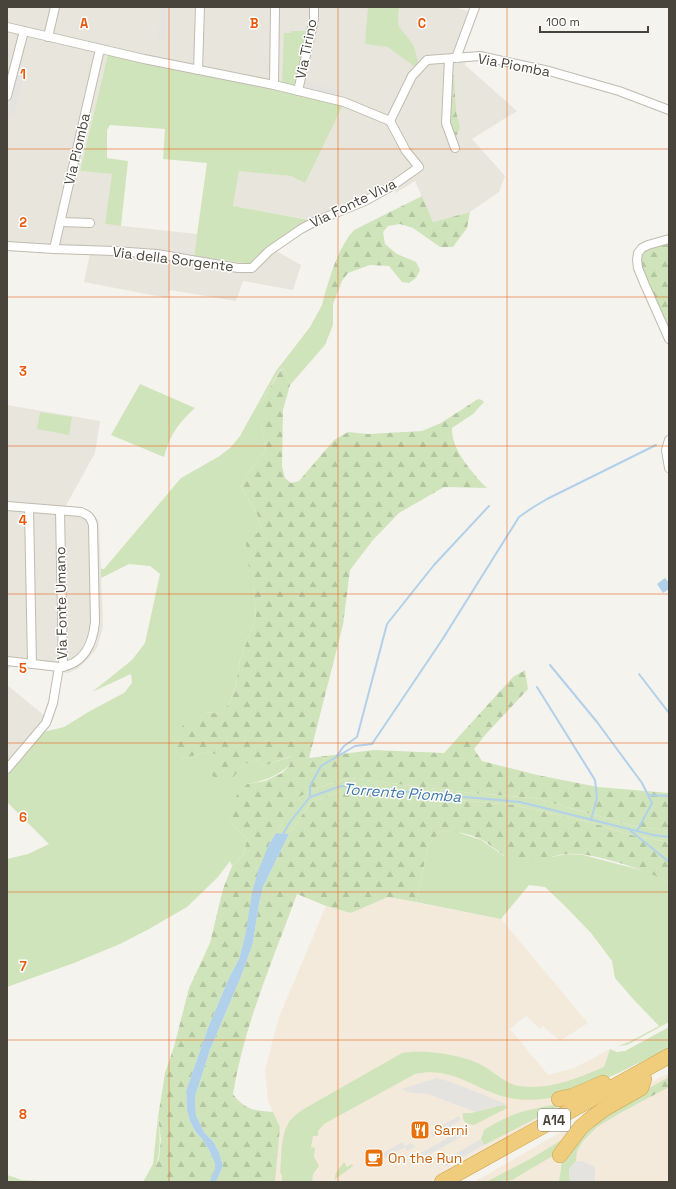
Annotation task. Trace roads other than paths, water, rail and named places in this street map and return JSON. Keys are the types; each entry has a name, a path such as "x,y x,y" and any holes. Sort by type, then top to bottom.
{"highway":[{"path":"559,1099 573,1096 603,1083 652,1058 668,1060"},
{"name":"A14","path":"463,1182 644,1080 668,1060"},
{"name":"A14","path":"442,1182 668,1060"},
{"path":"560,1155 581,1127 604,1109 640,1088 644,1080"}],"street":[{"path":"48,37 55,7"},
{"path":"198,70 200,7"},
{"path":"274,85 275,7"},
{"name":"Via Tirino","path":"298,91 314,19 314,7"},
{"path":"455,148 446,123 452,59 475,7"},
{"path":"7,27 100,49 274,85 344,102 390,121"},
{"path":"7,96 24,31"},
{"name":"Via Piomba","path":"54,250 100,49"},
{"name":"Via Piomba","path":"390,121 412,76 427,60 480,56 549,71 618,91 669,110"},
{"name":"Via Fonte Viva","path":"301,229 392,186 418,167 406,151 390,121"},
{"path":"61,222 90,223"},
{"name":"Via della Sorgente","path":"7,246 54,250 115,251 157,254 238,268 252,268 269,251 301,229"},
{"path":"669,239 642,248 638,253 637,260 638,268 669,339"},
{"path":"669,440 666,450 669,468"},
{"path":"7,506 81,512 88,515 92,519 94,622 94,634 84,655 76,662 61,667 53,703 46,723 7,770"},
{"path":"29,508 32,664"},
{"name":"Via Fonte Umano","path":"7,661 61,667 60,510"}],"water":[{"path":"665,578 669,583 669,589 663,593 657,584"},
{"path":"276,833 289,834 263,887 253,943 242,974 210,1050 195,1097 196,1115 204,1132 213,1141 219,1152 223,1166 216,1182 209,1182 214,1172 215,1164 209,1150 195,1131 190,1121 187,1111 186,1091 209,1025 229,978 239,959 245,936 252,893 258,871 269,844"}],"waterway":[{"path":"310,797 310,786 321,766 355,746 372,744 442,640 519,517 547,499 656,445"},
{"path":"336,757 344,746 357,737 387,624 434,565 489,506"},
{"path":"550,665 597,722 642,783 652,803 637,831"},
{"path":"639,674 669,713"},
{"path":"537,687 595,780 597,798 591,820"},
{"name":"Torrente Piomba","path":"283,834 290,822 310,797 341,786 520,802 653,835 669,837"},
{"path":"648,795 669,796"},
{"path":"631,831 669,862"}],"place":[{"name":"Sarni","path":"420,1130"},
{"name":"On the Run","path":"374,1158"}]}
